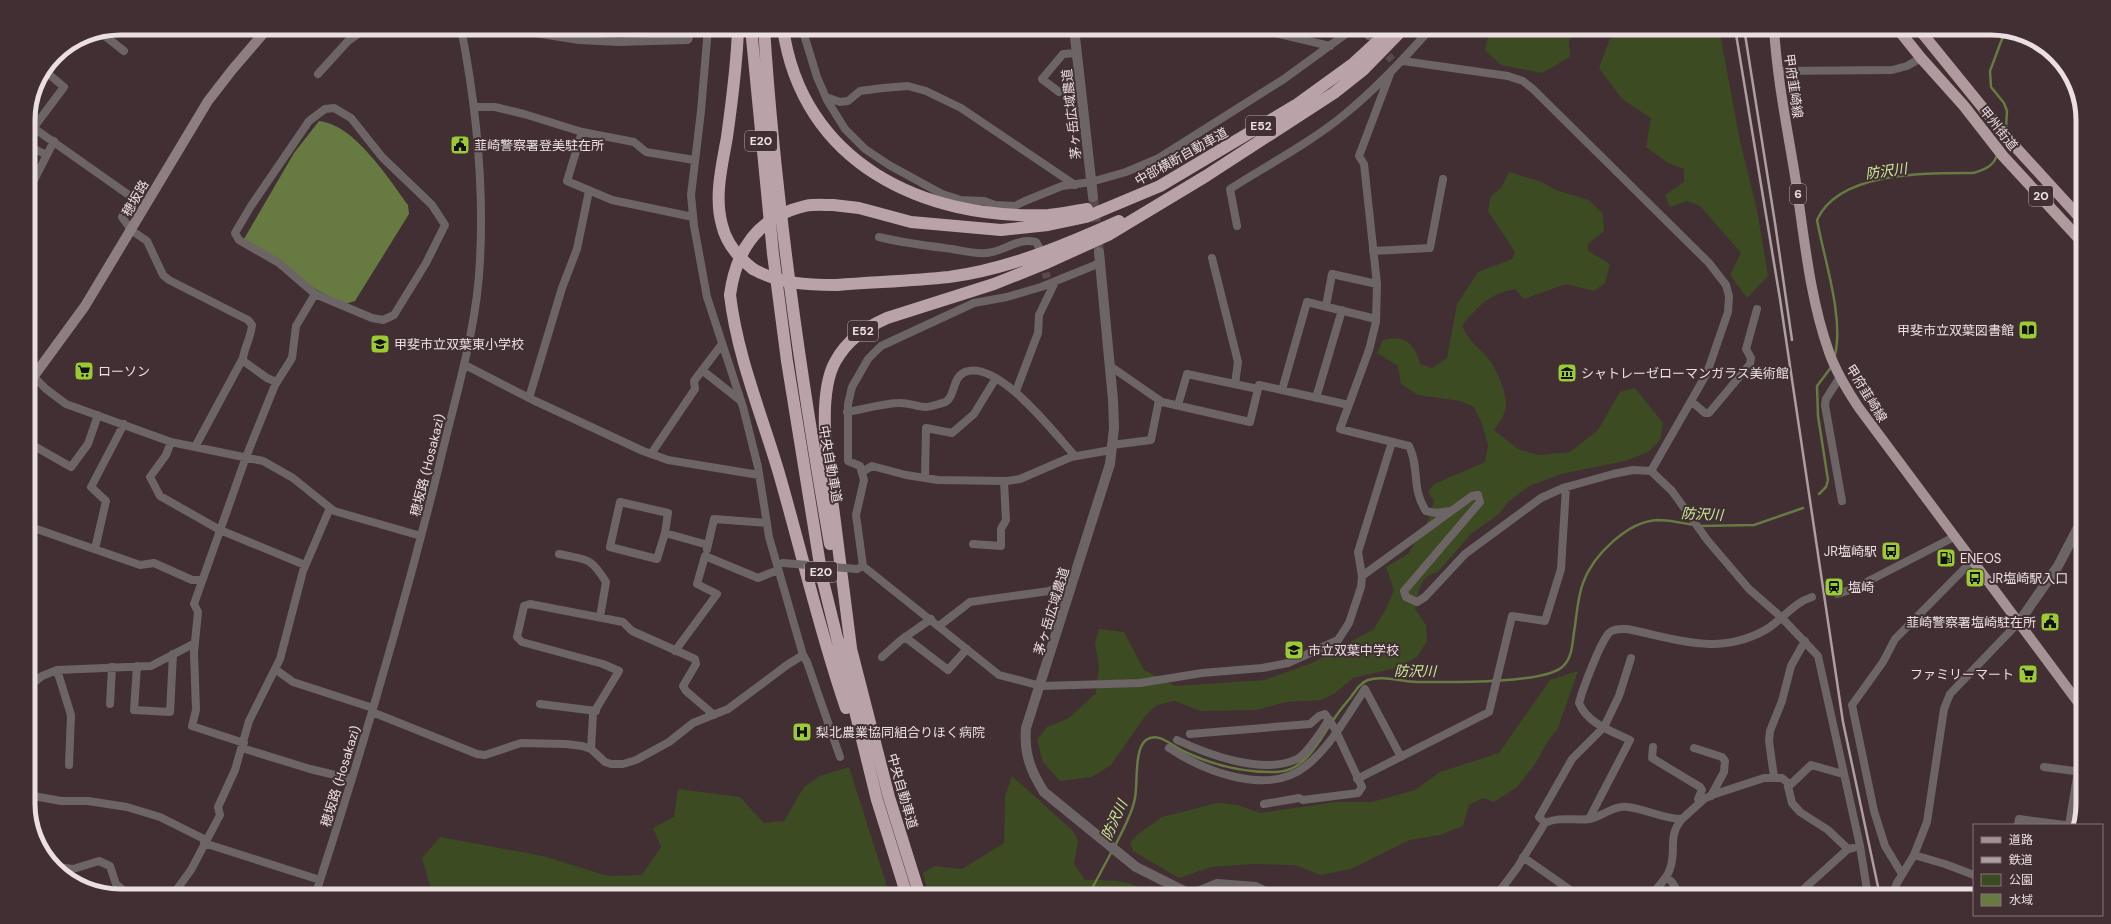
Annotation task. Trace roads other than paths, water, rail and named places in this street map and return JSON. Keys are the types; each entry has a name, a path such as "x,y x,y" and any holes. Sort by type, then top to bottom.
{"highway":[{"path":"737,35 733,95 718,193 719,212 725,236 744,262 753,269 780,282 813,285 837,285 950,276 989,269 1034,256 1068,243 1166,200"},
{"name":"中央自動車道","path":"752,35 771,240 787,361 822,577 877,800 904,889"},
{"name":"中央自動車道","path":"765,35 774,149 798,358 836,575 851,648 889,797 918,889"},
{"path":"785,35 794,73 812,111 831,138 852,159 885,181 926,199 967,209 1007,214 1049,215 1117,205"},
{"name":"中部横断自動車道","path":"1117,205 1160,186 1296,105 1354,63 1384,35"},
{"name":"E52","path":"851,648 830,481 825,408 828,386 835,363 845,346 871,325 887,318 994,284 1044,264 1108,235 1219,168 1334,93 1363,70 1397,35"},
{"path":"1896,35 1921,58"},
{"name":"甲州街道","path":"1903,35 1964,106 2003,156 2076,236"},
{"name":"甲州街道","path":"1924,35 1997,126 2076,213"},
{"path":"1931,35 1948,58 1962,82"},
{"name":"E52","path":"877,800 817,615 778,471 736,333 730,296 732,276 738,260 758,231 774,218 807,206 833,205 859,208 911,222 1001,230 1048,225 1078,219 1117,205"}],"main road":[{"name":"穂坂路","path":"35,371 85,306 208,101 262,35"},
{"name":"甲府韮崎線","path":"1774,35 1809,268 1818,313 1829,352 1838,374 1859,408 2076,700"}],"street":[{"path":"318,74 348,41 357,35"},
{"name":"穂坂路 (Hosakazi)","path":"317,889 373,710 421,536 472,334 480,262 481,218 474,107 462,35"},
{"path":"552,35 619,42 688,40 690,35"},
{"path":"707,35 701,111 691,195 693,217 707,297 741,401 759,475 766,522 779,562 778,570 803,656 807,662 840,757"},
{"path":"804,35 817,77 826,97 845,129 865,149 889,165 942,194 961,200 984,201 995,205 1015,206 1062,186 1091,182 1126,172 1158,158 1284,79 1345,35"},
{"name":"茅ヶ岳広域農道","path":"1075,35 1093,197"},
{"path":"1283,35 1330,46"},
{"path":"1237,226 1230,189 1303,144 1344,115 1390,74 1425,35"},
{"path":"106,37 124,51"},
{"path":"1059,92 1042,79 1063,54 1077,53"},
{"path":"1778,71 1892,70 1907,66 1921,58"},
{"path":"1392,60 1400,64 1508,76 1523,81 1533,89 1709,263 1726,285 1729,296 1728,312 1707,373 1651,471"},
{"path":"35,121 64,87 49,74"},
{"path":"1390,74 1359,156 1364,164 1377,284 1376,319 1369,350 1340,429 1409,446 1414,456 1419,501 1426,511 1436,513 1451,511"},
{"path":"826,97 840,102 848,101 860,91 908,86 926,91 961,108 1075,185"},
{"path":"474,107 495,107 582,132 634,142 646,152 694,160"},
{"path":"334,108 351,118 382,157 432,206 445,225 426,263 394,315 383,320 372,318 315,294 279,263 239,240 235,233 251,206 309,121 325,109 334,108"},
{"path":"35,129 133,198 122,216 131,230 147,241 163,275 169,280 248,320 252,325 251,333 244,347 242,360 194,447"},
{"path":"582,132 567,181 612,200 693,217"},
{"path":"35,178 54,141"},
{"path":"35,149 47,155"},
{"path":"1373,251 1430,248 1443,179"},
{"path":"529,398 562,288 577,249 589,191"},
{"path":"879,237 899,242 984,253 999,252 1014,244 1028,240 1036,242 1040,249"},
{"name":"茅ヶ岳広域農道","path":"1099,252 1113,400 1114,428 1112,448 1106,477 1041,686 1030,716 1025,740 1030,767 1044,792 1136,867 1180,889"},
{"path":"1212,258 1238,362 1235,384"},
{"path":"860,567 856,515 864,480 860,466 848,460 847,412 852,387 868,359 881,346 974,303 1007,297 1100,263"},
{"path":"1326,306 1332,274 1377,284"},
{"path":"1016,391 1038,334 1040,315 1050,281"},
{"path":"315,294 296,326 292,358 276,382 246,457 194,604 198,612 195,643 196,710 192,726 310,769 352,779"},
{"path":"1282,390 1307,302 1376,319"},
{"path":"1691,401 1705,412 1709,413 1750,364 1751,358 1746,349 1757,309"},
{"path":"1316,398 1342,310"},
{"path":"651,454 695,389 694,381 722,344"},
{"path":"242,360 261,375 276,382"},
{"path":"465,365 529,398 651,454 668,460 759,475"},
{"path":"1110,366 1159,400 1250,422 1259,385 1349,405"},
{"path":"702,370 741,401"},
{"path":"847,412 897,403 907,402 925,407 945,402 950,396 956,379 967,371 976,372 996,378 1016,391 1075,456"},
{"path":"1178,405 1187,374 1258,389"},
{"path":"1838,374 1826,399 1825,405 1842,501"},
{"path":"925,478 926,428 952,433 974,414 996,378"},
{"path":"35,382 58,399 171,442 263,461 293,478 330,508 421,536"},
{"path":"862,472 872,466 925,478 1004,481 1020,479 1075,456 1151,440 1159,400"},
{"path":"35,447 70,467 88,444 98,415"},
{"path":"95,549 106,501 91,487 124,424"},
{"path":"171,442 166,455 150,477 160,496 220,530 305,565"},
{"path":"779,562 860,567 931,619 999,675 1041,686 1140,683 1202,673 1262,668 1288,664 1338,640 1349,623 1361,587 1362,576 1358,552 1392,442"},
{"path":"1362,576 1472,496 1478,496 1480,502 1407,585 1404,591 1406,597 1417,602 1425,597 1465,554 1541,498 1566,487 1633,470 1651,471 1672,491 1691,515 1701,531 1749,588 1781,617 1818,656 1860,846 1867,889"},
{"path":"973,544 1002,546 1001,529 1006,520 1004,481"},
{"path":"1357,779 1489,712 1512,616 1544,621 1561,569 1566,487"},
{"path":"620,502 668,513 665,533 657,559 610,547 620,502"},
{"path":"178,889 183,882 220,815 218,807 235,770 249,721 275,669 284,645 294,599 305,565 330,508"},
{"path":"675,651 717,594 697,584 714,519 766,522"},
{"path":"35,528 140,564 154,563 192,580 202,580"},
{"path":"1895,889 1914,855 1926,822 1944,709 1950,694 2018,622 2058,566 2076,531"},
{"path":"665,533 708,545"},
{"path":"1837,594 1853,589 1954,537"},
{"path":"558,554 590,561 596,566 606,582 600,618"},
{"path":"705,556 758,578 778,570"},
{"path":"1902,874 1885,846 1874,811 1852,705 1883,662 1895,639 1972,561"},
{"path":"939,626 970,602 1049,591 1058,587 1071,589"},
{"path":"1589,819 1630,740 1588,717 1582,711 1579,703 1601,647 1610,632 1617,629 1627,629 1705,645 1721,645 1752,637 1768,628 1797,604 1812,597"},
{"path":"591,749 593,714 619,671 603,664 527,645 517,637 524,606 530,604 624,622 632,631 694,659 696,664 683,686 686,691 714,715"},
{"path":"882,657 905,636 931,619"},
{"path":"905,636 948,670 968,649"},
{"path":"1774,777 1769,741 1770,731 1782,701 1792,666 1805,641"},
{"path":"35,682 42,676 57,670 151,666 195,643"},
{"path":"137,666 134,710 170,712 173,654"},
{"path":"275,669 293,682 373,710 477,754 485,755 521,743 566,744 591,749 605,762 612,764 623,764 636,760 669,742 693,723 728,709 786,665 803,656"},
{"path":"1545,823 1539,818 1572,759 1604,727 1619,696 1631,658"},
{"path":"110,704 112,667"},
{"path":"57,670 71,716 69,765"},
{"path":"1169,748 1188,761 1234,777 1255,780 1282,778 1292,775 1305,767 1318,755 1365,689 1402,756"},
{"path":"540,704 596,710"},
{"path":"1190,734 1310,724 1319,716 1325,714 1336,730 1357,779 1362,787 1358,793 1303,800 1299,798 1264,804"},
{"path":"1177,740 1191,747 1239,762 1276,766 1298,759 1330,720"},
{"path":"1653,747 1652,758 1700,787 1702,790 1698,799 1701,802"},
{"path":"1694,748 1722,757 1725,761 1721,777 1711,796"},
{"path":"1788,786 1811,766 1843,774"},
{"path":"2044,767 2076,771"},
{"path":"1656,889 1666,877 1672,860 1672,837 1676,826 1682,819 1701,802 1711,796 1764,778 1782,778 1787,782 1792,804 1800,812 1828,830 1848,849"},
{"path":"2069,824 2076,791"},
{"path":"35,796 61,802 88,801 127,807 160,817 205,841 320,880"},
{"path":"1501,889 1545,823 1551,820 1589,819 1619,807 1628,807 1674,819 1682,819"},
{"path":"2018,824 2019,819 2057,824"},
{"path":"1804,889 1848,849 1860,846"},
{"path":"1914,855 1945,864 1973,875"},
{"path":"1523,857 1569,889"},
{"path":"64,868 73,869 99,861 110,866 116,884 122,889"},
{"path":"1666,877 1672,882 1676,889"},
{"path":"1204,889 1217,883 1256,886 1262,889"}],"water":[{"path":"319,121 332,124 358,142 370,154 408,205 409,214 355,301 345,304 317,290 244,245 244,239 294,153"}],"waterway":[{"name":"防沢川","path":"2003,36 1990,71 1991,87 2004,103 2007,111 2006,129"},
{"name":"防沢川","path":"1835,355 1837,340 1835,306 1817,220 1828,204 1844,192 1864,184 1886,178 1932,173 1973,173 1991,165 1996,159 1997,155"},
{"name":"防沢川","path":"1819,494 1826,487 1828,480 1818,416 1817,386 1832,366"},
{"name":"防沢川","path":"1699,526 1754,525 1803,508"},
{"name":"防沢川","path":"1115,846 1134,804 1138,758 1142,744 1146,740 1155,737 1160,738 1194,756 1228,767 1252,771 1277,772 1296,766 1311,753 1356,689 1368,680 1386,678 1411,682 1470,682 1533,677 1550,673 1561,668 1568,659 1572,648 1581,588 1588,572 1603,551 1624,533 1635,526 1647,522 1662,520 1694,525"},
{"name":"防沢川","path":"1092,889 1112,851"}],"tunnel":[{"path":"1380,47 1392,60"},
{"path":"1093,197 1099,252"},
{"path":"1043,261 1047,278"}],"railway":[{"path":"1736,35 1780,299 1843,722 1879,889"},
{"path":"1745,35 1792,340"}],"place":[{"name":"韮崎警察署登美駐在所","path":"460,145"},
{"name":"甲斐市立双葉図書館","path":"2028,330"},
{"name":"甲斐市立双葉東小学校","path":"380,344"},
{"name":"ローソン","path":"84,371"},
{"name":"シャトレーゼローマンガラス美術館","path":"1567,373"},
{"name":"JR塩崎駅","path":"1891,551"},
{"name":"ENEOS","path":"1946,558"},
{"name":"JR塩崎駅入口","path":"1975,578"},
{"name":"塩崎","path":"1834,587"},
{"name":"韮崎警察署塩崎駐在所","path":"2050,622"},
{"name":"市立双葉中学校","path":"1294,650"},
{"name":"ファミリーマート","path":"2028,674"},
{"name":"梨北農業協同組合りほく病院","path":"802,732"}]}
